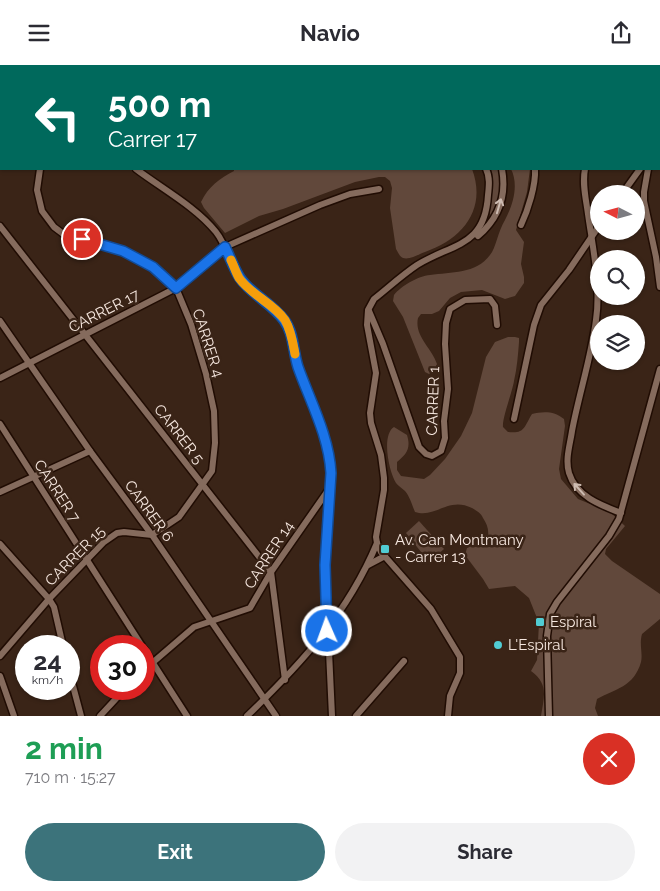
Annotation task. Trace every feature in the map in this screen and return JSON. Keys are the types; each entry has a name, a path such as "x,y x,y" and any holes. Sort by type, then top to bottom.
{"street":[{"name":"CARRER 4","path":"40,170 37,190 42,211 54,227 66,236 123,251 153,267 176,288 191,324 206,374 214,411 215,443 212,471 203,485"},
{"path":"137,170 196,213 216,232 239,278 248,288 272,305 286,322 292,338 297,365 317,416 330,459 325,565 332,716"},
{"path":"248,716 285,680 327,631 368,565 377,543 376,530 384,490 381,455 371,423 370,413 376,373 367,325 368,310 374,299 416,266 474,235 483,223 487,209 489,181 486,170"},
{"path":"452,248 476,238 490,226 497,215 503,193 502,170"},
{"path":"521,225 536,178 536,170"},
{"path":"585,170 584,187 590,230"},
{"path":"628,185 639,170"},
{"path":"648,170 644,201 656,257 660,287"},
{"name":"CARRER 17","path":"0,379 176,288 225,247 320,205 350,194 379,189"},
{"name":"CARRER 5","path":"0,227 271,572"},
{"path":"514,419 534,325 541,305 569,270 590,238"},
{"path":"591,240 598,298 596,319 588,366 579,396 567,464 571,479 582,493 600,504 621,513"},
{"name":"CARRER 1","path":"368,310 383,344 419,447 432,457 441,451 446,438 444,421 448,389 446,323 450,309 465,300 490,299 495,306 497,325"},
{"name":"CARRER 6","path":"0,321 90,451 152,535 276,716"},
{"path":"549,716 547,636 550,614 557,602 616,525 621,513 660,369"},
{"name":"CARRER 7","path":"0,424 135,635"},
{"path":"0,492 90,451"},
{"path":"152,535 178,517 203,485"},
{"name":"CARRER 14","path":"155,660 194,627 250,608 271,572 330,488"},
{"name":"CARRER 15","path":"0,656 49,599 104,542 117,533 152,535"},
{"path":"377,543 385,556 431,609 460,657 460,673 450,696 448,716"},
{"path":"0,544 49,599 54,607 60,635"},
{"path":"368,565 385,556"},
{"path":"271,572 285,680"},
{"path":"356,716 404,661"},
{"name":"CARRER 7","path":"155,667 187,716"},
{"path":"0,676 14,716"},
{"path":"77,700 81,716"},
{"path":"100,716 115,700"}],"shaded area":[{"path":"472,170 476,184 476,197 474,209 461,231 439,246 414,257 403,258 396,249 390,208 392,188 390,181 385,177 355,182 259,216 225,233 201,202 211,187 234,171"},
{"path":"491,170 498,170 501,179 499,199 491,216 489,211 493,186"},
{"path":"511,170 530,170 527,192 516,230 524,242 521,264 524,283 515,296 505,299 482,290 461,292 450,298 439,311 432,314 421,314 417,324 419,331 437,364 434,373 429,374 425,372 403,317 393,301 394,295 415,279 470,269 478,266 490,255 513,201 515,182"},
{"path":"508,337 519,338 519,342 515,376 503,427 508,432 521,431 532,414 540,412 553,413 564,419 565,426 559,469 561,479 578,499 610,512 625,526 606,549 605,554 612,561 660,594 660,619 642,634 641,662 638,670 629,682 597,699 595,708 598,716 541,716 544,697 543,686 537,676 531,671 537,660 539,623 529,598 515,586 489,589 465,555 467,548 488,537 487,527 482,516 474,509 463,505 449,506 429,513 415,512 407,493 393,478 389,463 387,445 390,431 394,427 407,435 409,444 403,456 397,462 397,470 401,476 424,479 430,475 445,459 461,436 472,413 486,357 495,342"},
{"path":"419,521 444,549 429,562 406,533"}],"slow traffic":[{"path":"231,260 239,278 248,288 272,305 286,322 295,354"}],"place":[{"name":"Av. Can Montmany - Carrer 13","path":"385,549"},
{"name":"Espiral","path":"540,622"},
{"name":"L'Espiral","path":"498,645"}],"route":[{"path":"82,239 123,251 153,267 176,288 225,247 239,278 248,288 272,305 286,322 292,338 297,365 317,416 330,459 331,473 325,565 327,631"}]}
